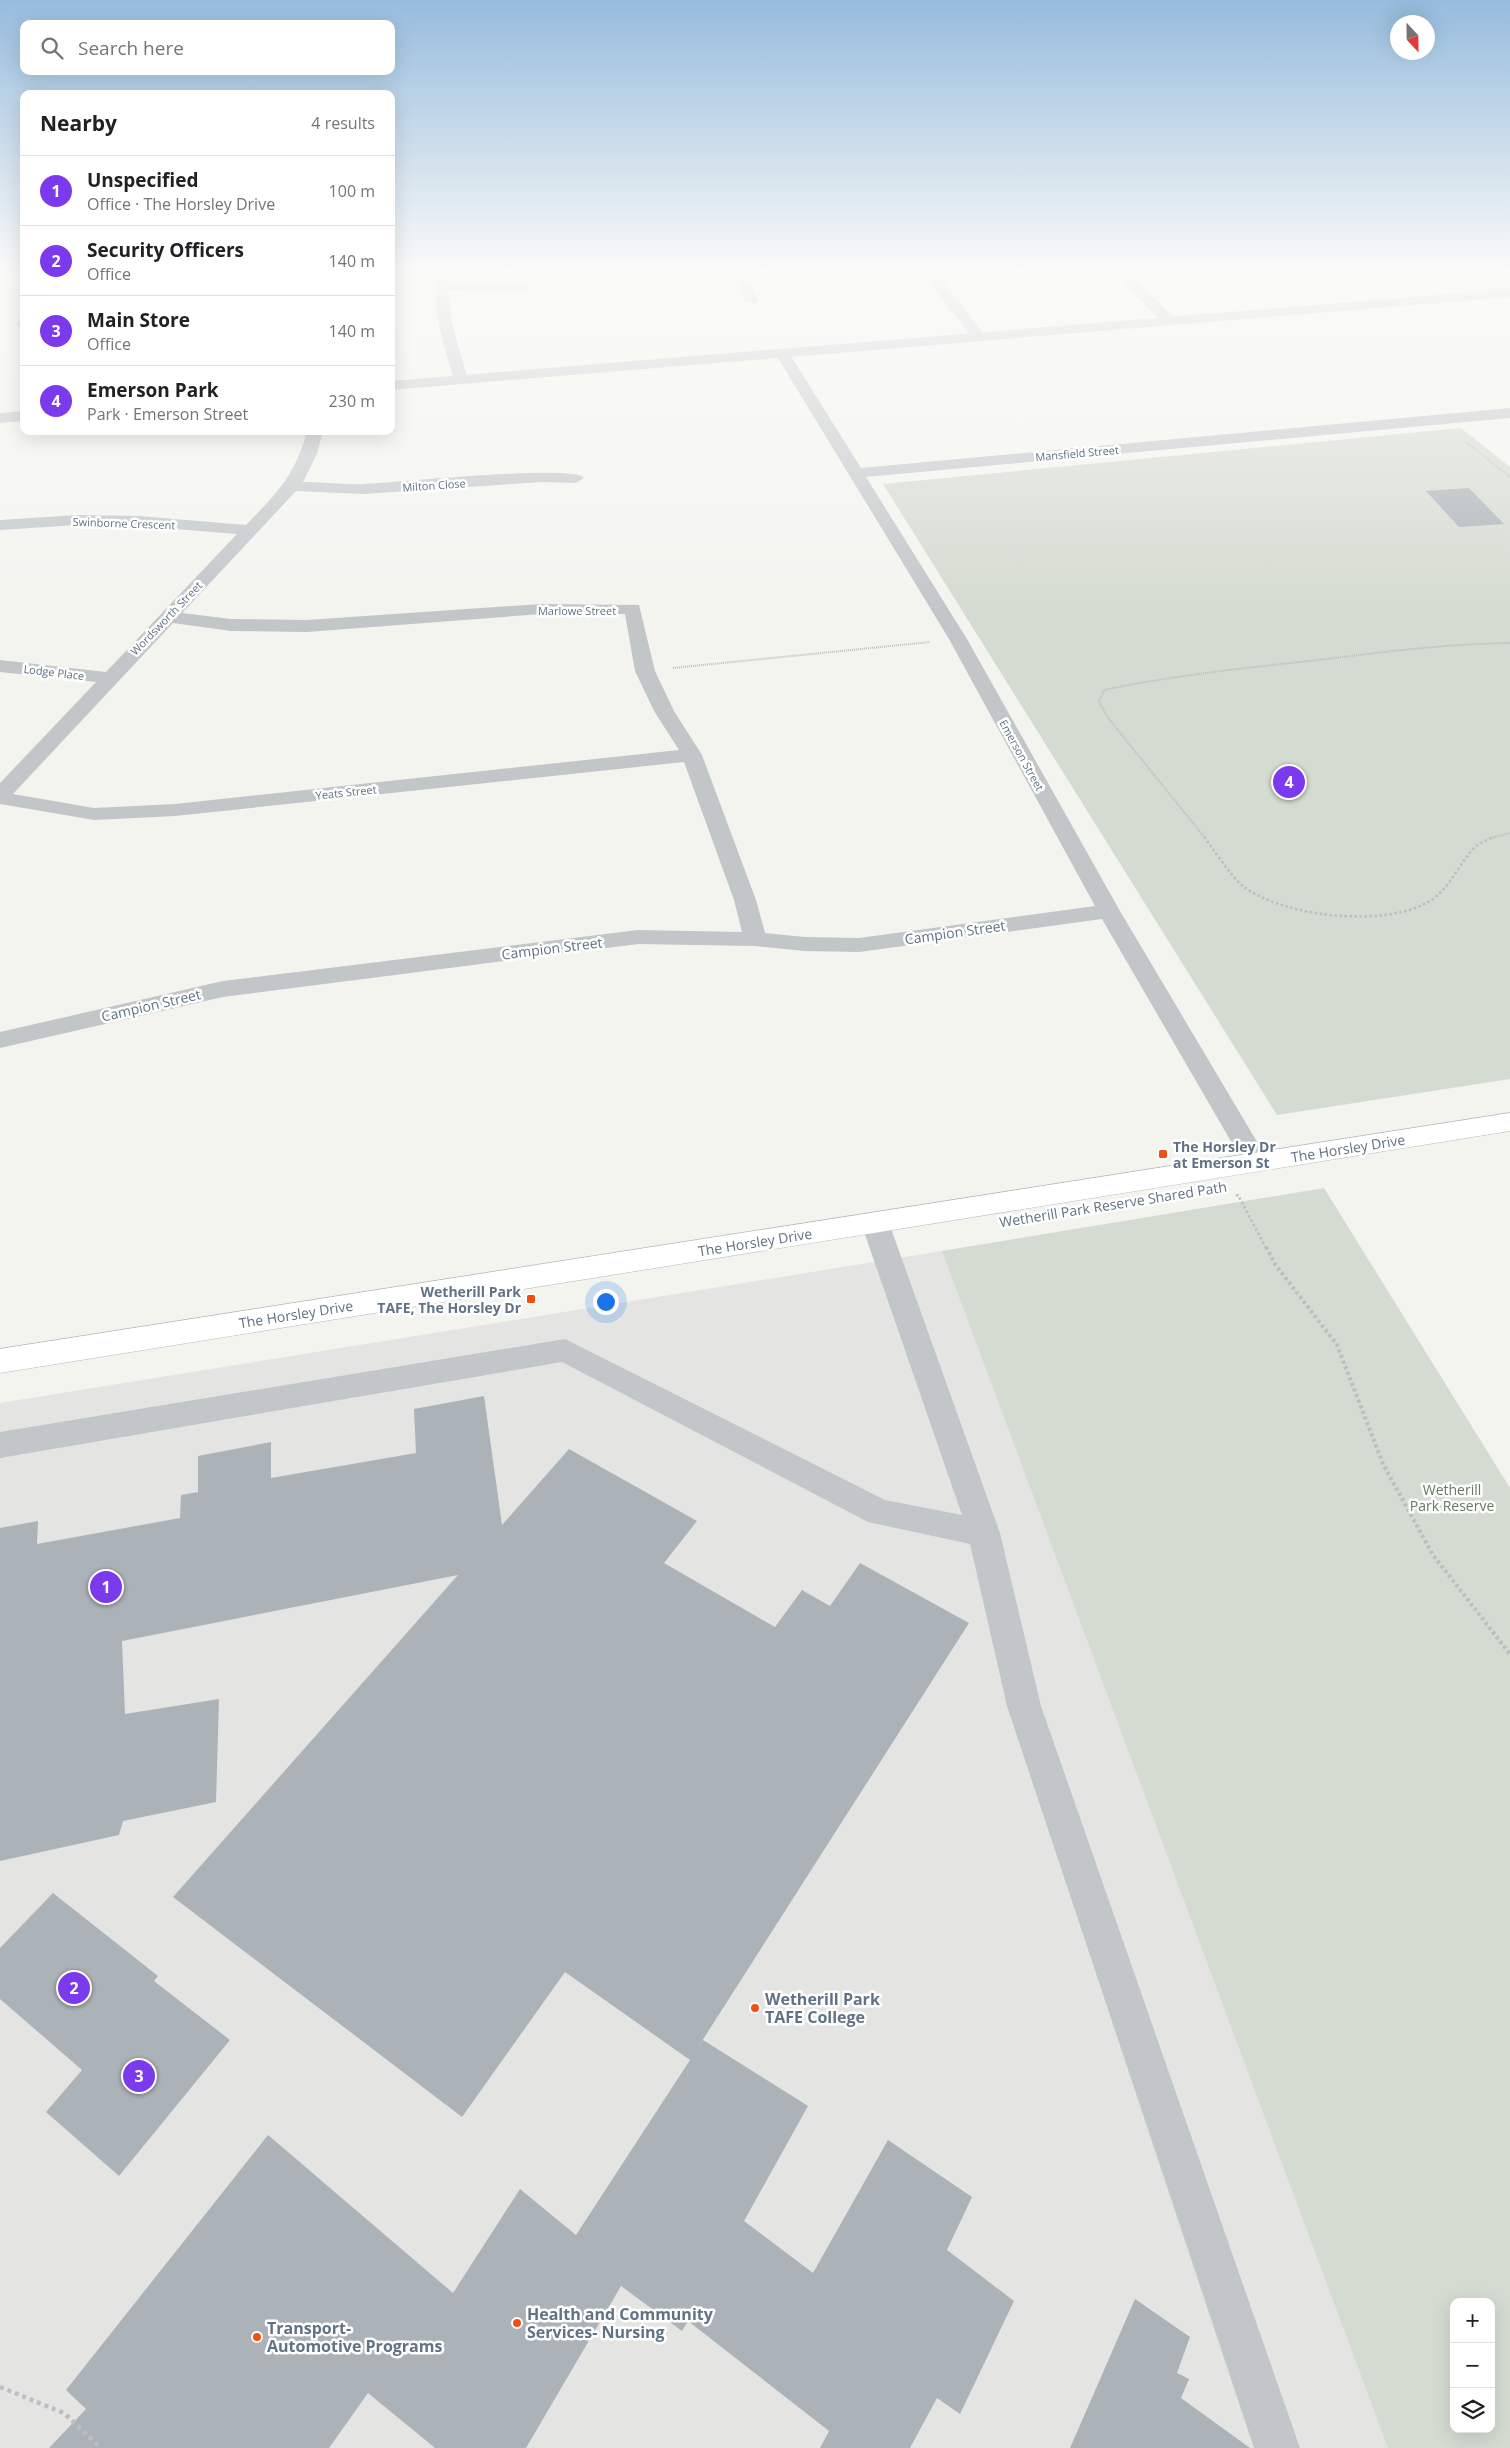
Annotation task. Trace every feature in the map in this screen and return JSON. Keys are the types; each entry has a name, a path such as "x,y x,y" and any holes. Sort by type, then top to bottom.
{"main road":[{"name":"The Horsley Drive","path":"0,1361 1510,1122"}],"street":[{"path":"395,386 423,383"},
{"name":"Emerson Street","path":"800,383 958,639 1109,911 1256,1162"},
{"name":"Mansfield Street","path":"854,473 1510,413"},
{"path":"0,418 20,416"},
{"name":"Wordsworth Street","path":"0,796 108,678 292,486 309,454 314,435"},
{"name":"Milton Close","path":"292,486 363,489 542,477 576,478"},
{"name":"Swinborne Crescent","path":"0,525 77,520 139,521 248,530"},
{"name":"Marlowe Street","path":"167,617 231,625 307,626 541,609 633,609 645,671 664,711 692,754 745,900 755,939"},
{"name":"Lodge Place","path":"0,666 108,678"},
{"name":"Yeats Street","path":"0,796 94,814 175,810 692,754"},
{"name":"Campion Street","path":"0,1040 223,989 638,937 755,939 805,944 860,945 1109,911"},
{"path":"875,1222 984,1533 1024,1706 1277,2448"},
{"path":"0,1446 566,1350 879,1512 984,1533"}],"path":[{"path":"1438,419 1510,477"},
{"path":"645,671 958,639"},
{"path":"1510,643 1484,643 1369,654 1156,678 1104,690 1099,702 1109,719 1244,886 1279,904 1310,913 1350,916 1385,915 1416,909 1439,894 1477,845 1497,835 1510,833"},
{"name":"Wetherill Park Reserve Shared Path","path":"1230,1196 1238,1195 1275,1264 1337,1345 1383,1464 1433,1555 1510,1654"},
{"path":"0,2387 64,2413 101,2448"}],"shaded area":[{"name":"Wetherill Park TAFE College","path":"1227,1205 1510,1713 1510,2448 0,2448 0,1403"}],"green space":[{"path":"1461,428 1510,467 1510,1079 1277,1115 883,484"},
{"name":"Wetherill Park Reserve","path":"1324,1188 1510,1488 1510,2448 1388,2448 942,1251"}],"building":[{"path":"1469,488 1504,524 1459,527 1426,491"},
{"path":"484,1396 502,1525 569,1449 697,1521 664,1563 775,1627 802,1590 830,1606 860,1563 969,1623 695,2052 703,2040 808,2106 744,2221 813,2273 888,2140 972,2197 947,2250 1014,2301 960,2414 937,2398 910,2448 820,2448 829,2431 688,2321 682,2331 621,2286 526,2448 435,2448 368,2393 329,2448 49,2448 86,2409 66,2390 268,2135 453,2293 520,2189 576,2235 690,2060 565,1972 462,2117 173,1897 458,1575 122,1641 125,1714 219,1699 216,1802 123,1821 119,1835 0,1861 0,1528 38,1521 37,1544 180,1518 181,1495 198,1492 198,1456 271,1442 271,1478 416,1453 414,1409"},
{"path":"53,1893 158,1976 154,1981 230,2040 119,2176 46,2112 82,2070 0,1999 0,1948"},
{"path":"1135,2299 1190,2337 1177,2373 1189,2379 1181,2398 1250,2448 1070,2448"}],"place":[{"name":"Emerson Park","path":"1289,782"},
{"name":"The Horsley Dr at Emerson St","path":"1163,1154"},
{"name":"Wetherill Park TAFE, The Horsley Dr","path":"531,1299"},
{"name":"Unspecified","path":"106,1587"},
{"name":"Security Officers","path":"74,1988"},
{"name":"Wetherill Park TAFE College","path":"755,2008"},
{"name":"Main Store","path":"139,2076"},
{"name":"Health and Community Services- Nursing","path":"517,2323"},
{"name":"Transport- Automotive Programs","path":"257,2337"}]}
